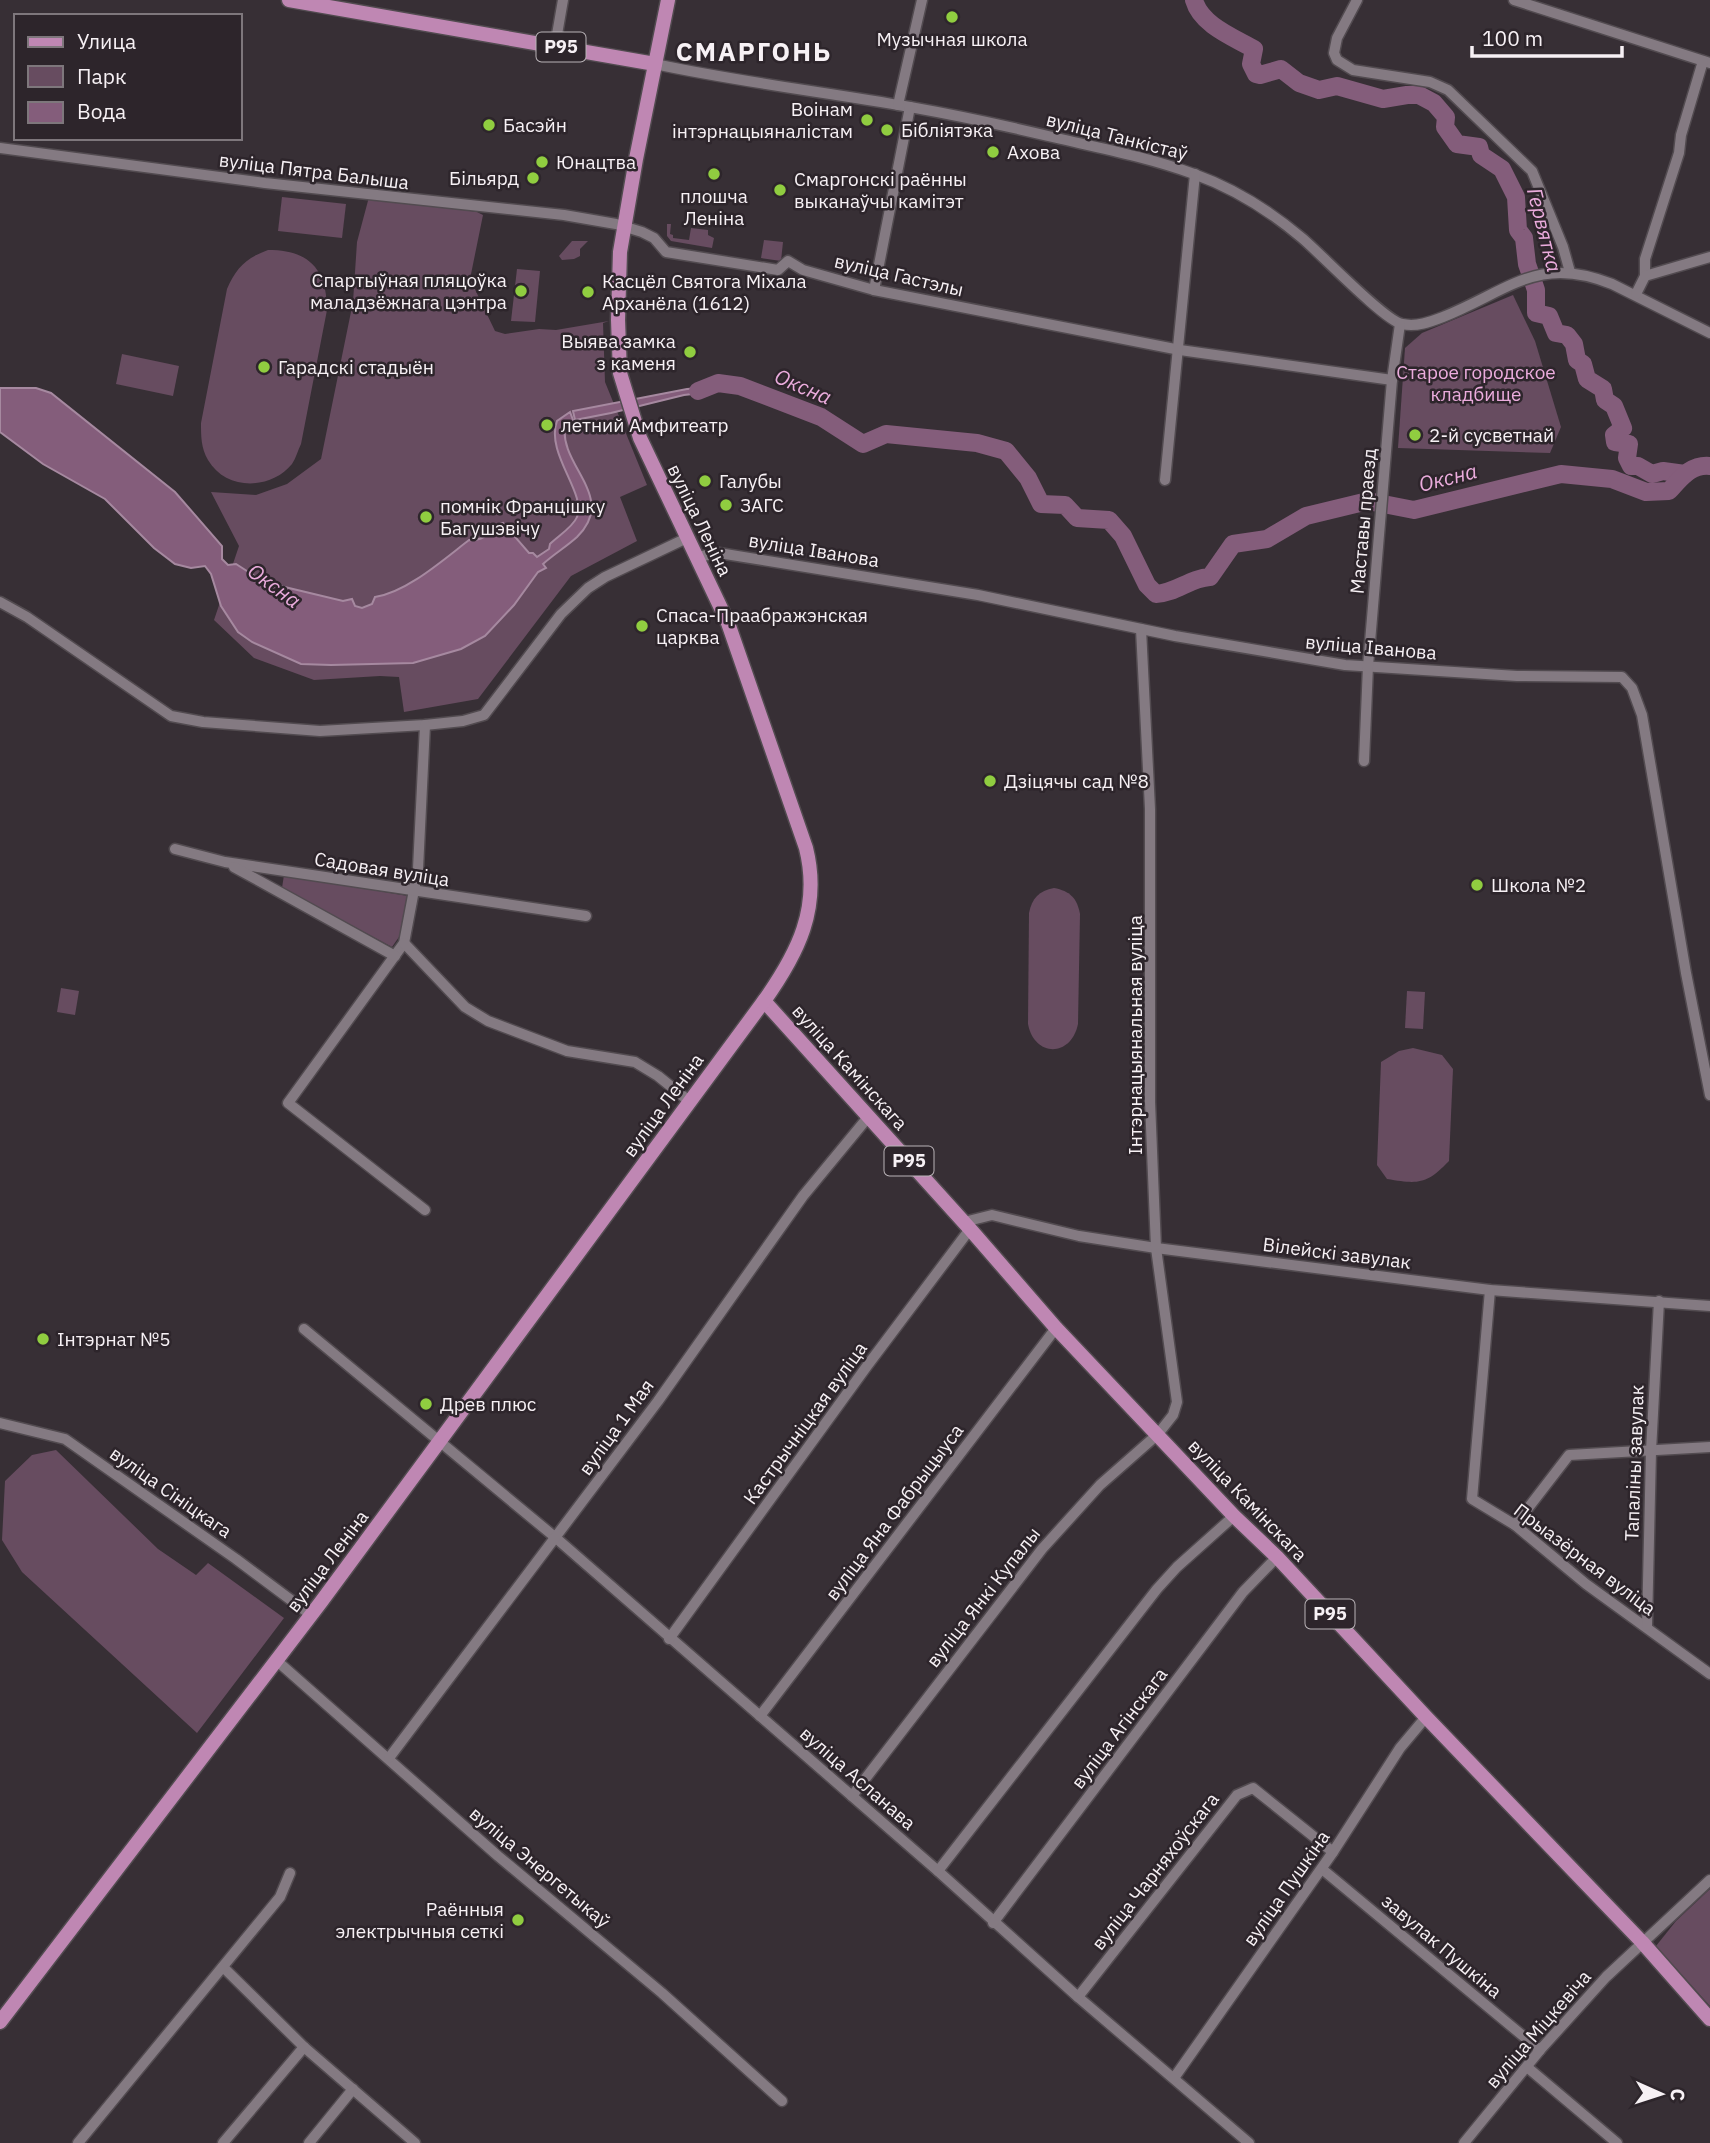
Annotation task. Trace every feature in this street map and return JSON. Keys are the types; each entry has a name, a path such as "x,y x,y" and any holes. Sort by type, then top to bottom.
{"main road":[{"name":"Р95","path":"289,0 655,64"},
{"name":"вуліца Леніна","path":"0,2022 311,1615 764,1001 784,971 806,923 811,894 810,864 728,623 634,422 624,391 618,353 620,252 668,0"},
{"name":"вуліца Камінскага","path":"764,1001 967,1225 1056,1328 1642,1942 1710,2019"}],"street":[{"path":"555,46 563,0"},
{"path":"874,290 922,0"},
{"path":"1357,0 1337,38 1334,53 1337,60 1353,70 1430,82 1448,90 1532,171 1538,180 1570,272"},
{"path":"1514,0 1708,60 1681,135 1679,153 1644,259 1645,276 1636,294"},
{"name":"вуліца Танкістаў","path":"655,64 904,106 1153,160 1195,174 1235,192 1263,209 1302,238 1401,324"},
{"name":"вуліца Пятра Балыша","path":"0,148 265,183 564,215 624,226"},
{"path":"1165,480 1180,350 1195,174"},
{"name":"вуліца Гастэлы","path":"624,226 654,238 666,252 778,270 788,261 803,270 874,290 1180,350 1392,380"},
{"path":"1645,276 1710,257"},
{"path":"1401,324 1426,324 1509,284 1538,274 1570,272 1598,278 1636,294 1710,333"},
{"name":"Маставы праезд","path":"1364,761 1368,666 1392,380 1401,324"},
{"path":"0,602 27,617 171,716 203,722 320,731 425,725 463,721 484,715 561,614 588,588 605,577 687,538"},
{"name":"вуліца Іванова","path":"697,557 719,553 978,595 1300,658 1368,666 1517,676 1622,677 1632,688 1642,715 1686,973 1710,1095"},
{"name":"Інтэрнацыянальная вуліца","path":"1141,629 1150,809 1150,1102 1156,1248 1177,1402 1173,1415 1157,1434"},
{"path":"425,725 418,869 404,943 288,1103 425,1210"},
{"name":"Садовая вуліца","path":"175,849 225,862 586,916"},
{"path":"225,862 395,957"},
{"path":"404,943 465,1007 488,1021 567,1051 635,1062 658,1076 689,1101"},
{"name":"вуліца 1 Мая","path":"389,1758 657,1401 803,1196 869,1116"},
{"name":"Вілейскі завулак","path":"967,1225 981,1216 992,1215 1079,1236 1156,1248 1490,1290 1710,1306"},
{"name":"Кастрычніцкая вуліца","path":"669,1639 967,1225"},
{"name":"Прыазёрная вуліца","path":"1490,1290 1471,1494 1476,1503 1515,1525 1586,1584 1710,1674"},
{"name":"Тапаліны завулак","path":"1647,1626 1651,1451 1659,1301"},
{"name":"вуліца Яна Фабрыцыуса","path":"760,1716 1056,1328"},
{"name":"вуліца Асланава","path":"304,1329 556,1538 938,1871 993,1923 1249,2143"},
{"name":"вуліца Сініцкага","path":"0,1423 65,1439 311,1615"},
{"name":"вуліца Янкі Купалы","path":"852,1796 1042,1549 1100,1485 1157,1434"},
{"path":"1515,1525 1569,1455 1710,1447"},
{"path":"938,1871 1157,1589 1177,1567 1234,1516"},
{"name":"вуліца Агінскага","path":"993,1923 1243,1592 1277,1557"},
{"name":"вуліца Энергетыкаў","path":"276,1660 498,1856 663,1993 782,2101"},
{"name":"вуліца Пушкіна","path":"1174,2078 1334,1852 1401,1748 1426,1717"},
{"name":"вуліца Чарняхоўскага","path":"1078,1997 1237,1795 1253,1788 1334,1852"},
{"name":"завулак Пушкіна","path":"1322,1868 1540,2050"},
{"path":"78,2143 280,1897 290,1873"},
{"path":"1642,1942 1710,1880"},
{"name":"вуліца Міцкевіча","path":"1464,2143 1540,2050 1642,1942"},
{"path":"223,1967 304,2046 415,2143"},
{"path":"223,2143 304,2046"},
{"path":"1527,2067 1617,2143"},
{"path":"309,2143 353,2088"}],"green space":[{"path":"282,197 346,204 342,238 278,231"},
{"path":"369,197 483,215 470,279 495,331 505,334 539,329 556,330 609,321 603,323 605,382 647,485 620,497 637,541 571,576 478,699 404,712 399,677 314,680 254,658 214,620 239,546 211,492 256,495 287,484 321,459 353,302 357,242"},
{"path":"667,224 671,224 670,234 673,238 689,240 691,228 708,230 708,235 714,238 712,248 671,241 667,236"},
{"path":"764,240 783,242 781,261 761,258"},
{"path":"572,241 588,241 580,249 580,256 562,260 559,256"},
{"name":"Гарадскі стадыён","path":"268,250 295,254 313,265 324,283 327,310 301,444 295,459 283,473 273,479 237,482 216,470 208,460 201,437 201,423 227,289 243,265"},
{"path":"517,269 540,271 535,322 511,321"},
{"name":"Старое городское кладбище","path":"1513,295 1535,341 1561,427 1550,453 1398,448 1405,348 1422,333"},
{"path":"122,354 179,366 173,396 116,384"},
{"path":"284,875 408,896 401,934 392,947 282,888"},
{"path":"1054,888 1072,896 1080,914 1078,1024 1068,1043 1053,1049 1037,1043 1028,1024 1029,913 1037,896"},
{"path":"61,988 79,991 75,1015 57,1012"},
{"path":"1407,991 1425,992 1423,1029 1405,1028"},
{"path":"1413,1048 1442,1055 1453,1069 1449,1161 1427,1179 1407,1182 1387,1179 1377,1165 1381,1062 1399,1051"},
{"path":"56,1450 158,1549 196,1575 208,1563 284,1618 197,1733 22,1572 2,1540 5,1481 32,1455"},
{"path":"1710,1889 1710,2006 1656,1946 1676,1921"}],"water":[{"path":"718,383 710,392 684,395 575,420 573,411"},
{"path":"0,388 36,388 51,393 175,492 222,546 222,559 228,565 236,564 264,582 343,601 352,599 355,606 362,608 372,604 375,597 412,582 469,540 484,537 492,526 503,523 529,553 537,557 549,549 550,544 575,521 579,508 556,446 557,421 570,412 573,420 565,426 565,441 590,495 592,508 588,522 577,537 543,564 546,568 538,572 514,605 485,636 461,649 413,663 301,664 252,642 238,632 221,606 211,574 205,566 191,568 175,564 154,548 105,499 43,464 0,432"}],"waterway":[{"name":"Гервятка","path":"1194,0 1203,17 1254,49 1251,64 1256,74 1281,69 1299,83 1319,90 1337,86 1383,99 1419,95 1434,103 1446,117 1445,127 1457,144 1479,147 1481,155 1502,169 1516,197 1518,230 1524,238 1527,264 1536,290 1536,313 1549,316 1556,333 1567,335 1574,344 1577,360 1583,364 1587,379 1603,389 1605,400 1614,406 1623,428 1614,435 1615,442 1629,444 1627,458 1631,466 1638,466 1652,474 1663,471 1685,474"},
{"name":"Оксна","path":"698,391 718,383 740,386 821,417 863,444 886,434 977,443 1006,451 1028,478 1041,504 1065,505 1077,518 1109,520 1123,536 1147,585 1156,594 1210,577 1233,544 1267,539 1306,516 1368,501 1414,510 1561,474 1612,479 1646,492 1669,491 1692,470 1710,466"}],"place":[{"name":"Музычная школа","path":"952,17"},
{"name":"Воінам інтэрнацыяналістам","path":"867,120"},
{"name":"Басэйн","path":"489,125"},
{"name":"Бібліятэка","path":"887,130"},
{"name":"Ахова","path":"993,152"},
{"name":"Юнацтва","path":"542,162"},
{"name":"плошча Леніна","path":"714,174"},
{"name":"Більярд","path":"533,178"},
{"name":"Смаргонскі раённы выканаўчы камітэт","path":"780,190"},
{"name":"Спартыўная пляцоўка маладзёжнага цэнтра","path":"521,291"},
{"name":"Касцёл Святога Міхала Арханёла (1612)","path":"588,292"},
{"name":"Выява замка з каменя","path":"690,352"},
{"name":"Гарадскі стадыён","path":"264,367"},
{"name":"летний Амфитеатр","path":"547,425"},
{"name":"2-й сусветнай","path":"1415,435"},
{"name":"Галубы","path":"705,481"},
{"name":"ЗАГС","path":"726,505"},
{"name":"помнік Францішку Багушэвічу","path":"426,517"},
{"name":"Спаса-Праабражэнская царква","path":"642,626"},
{"name":"Дзіцячы сад №8","path":"990,781"},
{"name":"Школа №2","path":"1477,885"},
{"name":"Інтэрнат №5","path":"43,1339"},
{"name":"Древ плюс","path":"426,1404"},
{"name":"Раённыя электрычныя сеткі","path":"518,1920"}],"district":[{"name":"СМАРГОНЬ","path":"754,52"}]}
